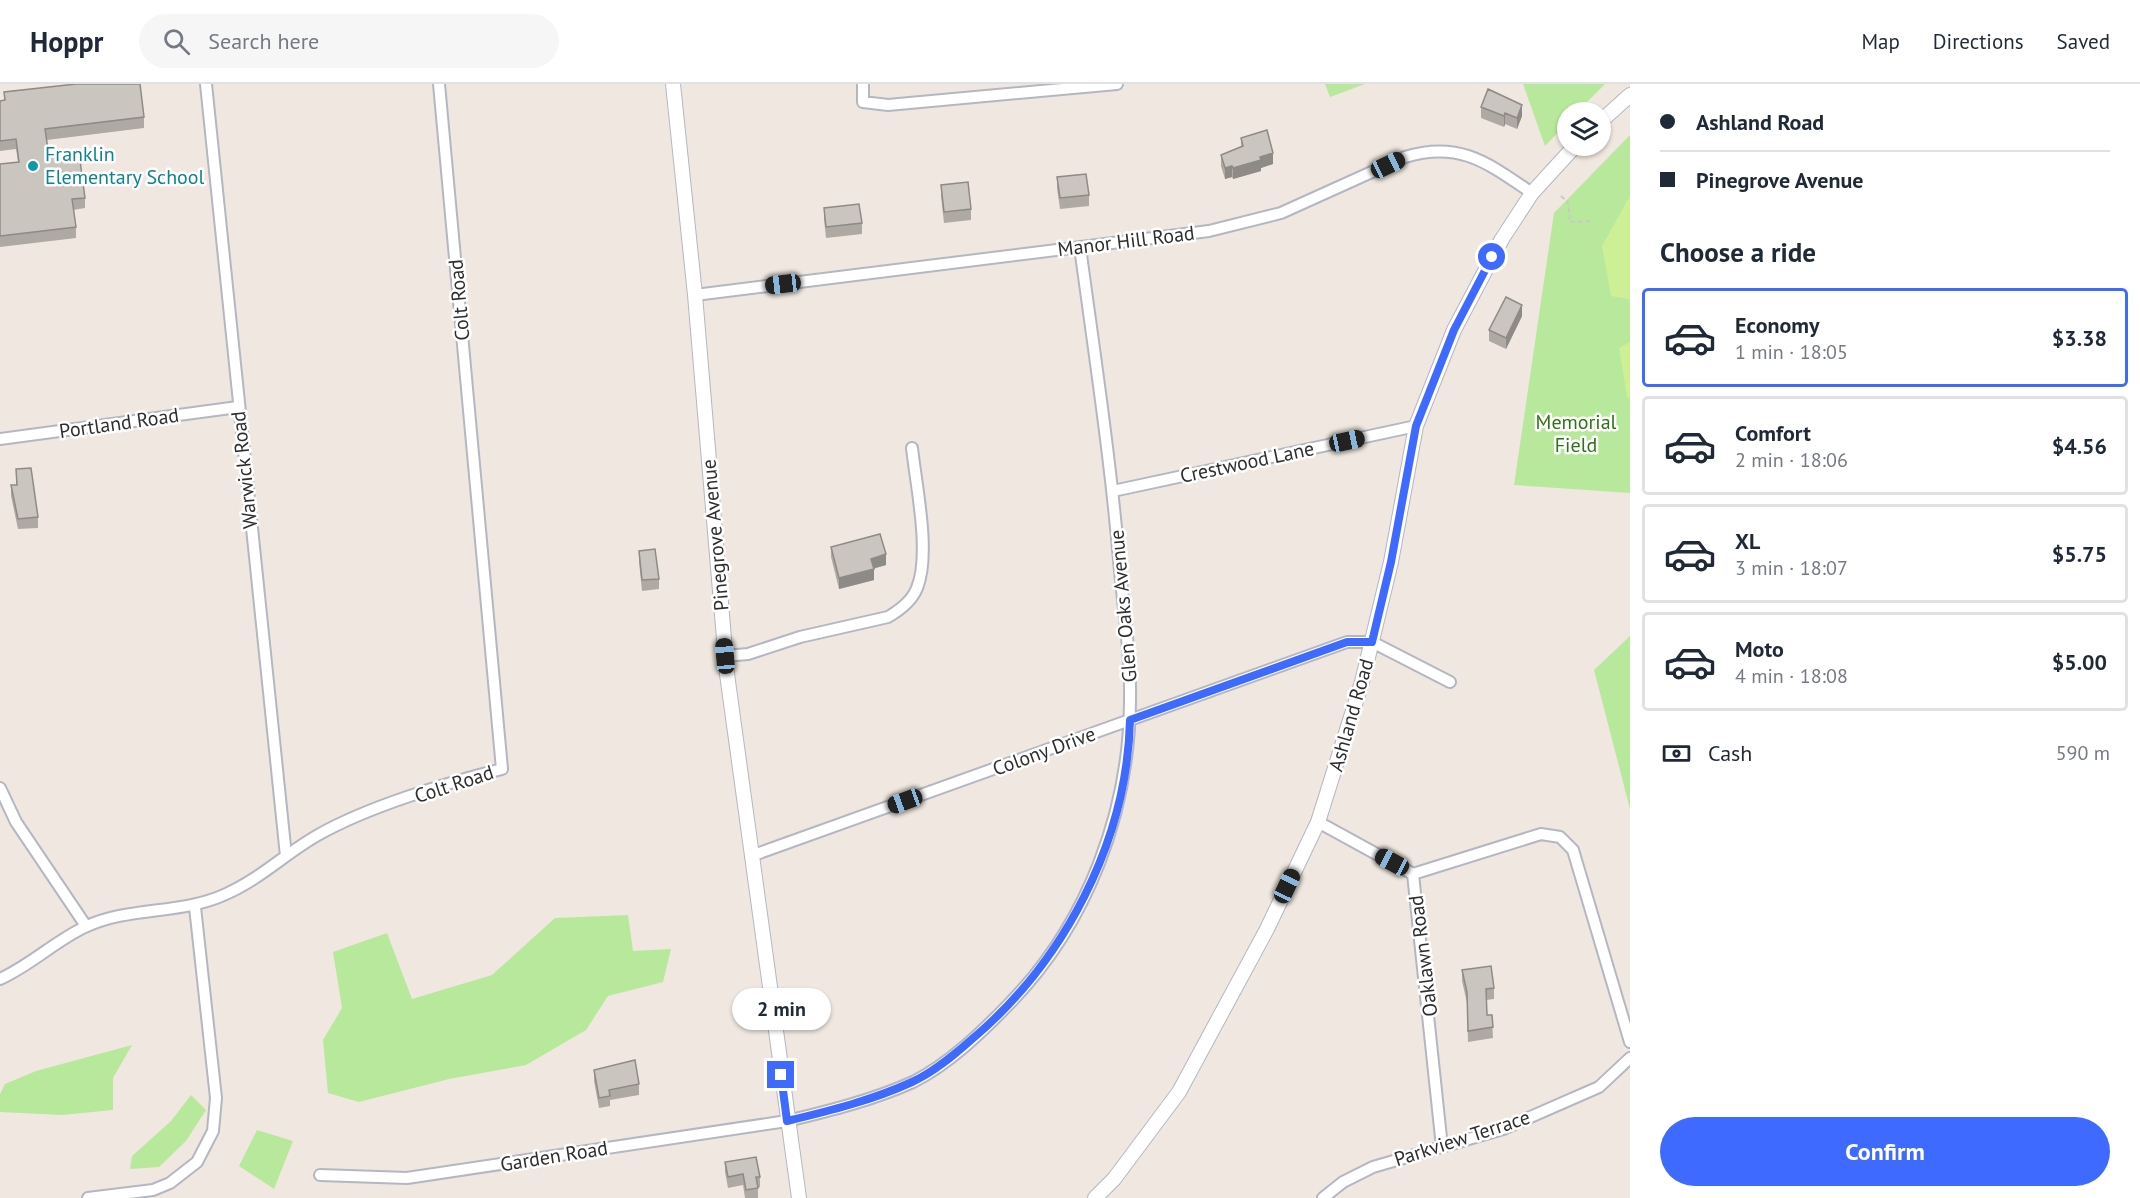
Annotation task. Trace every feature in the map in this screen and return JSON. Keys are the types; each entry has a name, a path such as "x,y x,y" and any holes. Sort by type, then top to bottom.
{"street":[{"name":"Warwick Road","path":"206,84 286,856"},
{"name":"Colt Road","path":"0,979 17,971 86,926 151,910 195,907 228,894 317,835 347,821 471,777 502,769 439,84"},
{"name":"Pinegrove Avenue","path":"673,84 695,295 725,656 799,1198"},
{"path":"863,84 863,102 888,105 1117,84"},
{"path":"1611,112 1630,94"},
{"name":"Manor Hill Road","path":"695,295 1209,231 1281,213 1346,186 1405,157 1424,151 1444,150 1482,159 1532,193"},
{"name":"Ashland Road","path":"1095,1198 1114,1179 1179,1092 1267,929 1318,822 1345,742 1372,642 1391,562 1416,426 1454,330 1502,239 1532,193 1566,156"},
{"name":"Glen Oaks Avenue","path":"787,1121 832,1110 914,1081 953,1055 989,1025 1022,991 1069,924 1096,872 1112,828 1123,783 1131,699 1113,491 1080,247"},
{"name":"Portland Road","path":"0,439 238,407"},
{"name":"Crestwood Lane","path":"1113,491 1416,426"},
{"path":"725,656 748,654 800,637 888,617 900,610 912,597 921,577 922,544 912,448"},
{"name":"Colony Drive","path":"751,856 1347,642 1372,642"},
{"path":"1372,642 1450,682"},
{"path":"0,788 16,822 86,926"},
{"name":"Oaklawn Road","path":"1318,822 1413,874 1442,1148"},
{"path":"1413,874 1541,834 1560,837 1573,850 1630,1042"},
{"path":"88,1198 153,1190 170,1184 197,1162 213,1131 216,1105 195,907"},
{"name":"Parkview Terrace","path":"1323,1198 1343,1182 1373,1167 1503,1129 1599,1088 1630,1058"},
{"name":"Garden Road","path":"320,1174 407,1178 787,1121"}],"path":[{"path":"1561,195 1568,202 1570,222 1592,221"}],"green space":[{"path":"1325,84 1365,84 1330,97"},
{"path":"1523,84 1605,84 1587,102 1557,102 1557,133 1545,146"},
{"name":"Memorial Field","path":"1630,135 1630,493 1514,485 1554,213"},
{"path":"1630,196 1630,306 1629,299 1611,296 1602,246"},
{"path":"1630,342 1630,399 1627,397 1619,348"},
{"path":"1630,636 1630,809 1594,670"},
{"path":"628,915 633,951 671,949 663,982 608,996 586,1030 526,1065 449,1079 359,1102 328,1093 323,1040 342,1008 333,952 387,933 412,999 492,975 555,918"},
{"path":"132,1045 113,1078 113,1110 62,1115 0,1112 0,1094 5,1084 36,1071"},
{"path":"191,1095 206,1110 186,1141 159,1167 130,1169 132,1156 171,1121"},
{"path":"257,1130 293,1141 274,1189 239,1166"}],"building":[{"name":"Franklin Elementary School","path":"76,84 140,84 144,117 45,129 49,157 79,153 85,198 72,199 76,227 0,236 0,164 19,162 16,139 0,141 0,101 5,100 4,92"},
{"path":"1488,89 1522,105 1517,118 1505,113 1504,116 1481,107"},
{"path":"1267,130 1273,153 1260,157 1261,160 1225,168 1221,155 1243,146 1241,138"},
{"path":"1086,174 1089,195 1060,198 1057,177"},
{"path":"968,182 971,209 944,212 941,185"},
{"path":"859,204 862,223 826,227 824,208"},
{"path":"1506,297 1522,305 1506,338 1489,330"},
{"path":"31,468 38,517 18,519 11,485 17,485 16,469"},
{"path":"880,534 886,554 871,559 874,569 839,578 831,547"},
{"path":"655,549 659,579 642,580 639,551"},
{"path":"1491,966 1494,988 1486,989 1487,1015 1492,1015 1493,1027 1468,1031 1467,992 1462,970"},
{"path":"635,1060 639,1084 609,1090 610,1096 599,1098 594,1070"},
{"path":"756,1157 760,1177 756,1177 758,1188 746,1190 743,1174 728,1177 725,1162"}],"place":[{"name":"Franklin Elementary School","path":"33,166"}],"route":[{"path":"781,1075 787,1121 832,1110 914,1081 953,1055 989,1025 1022,991 1050,954 1075,914 1096,872 1112,828 1123,783 1130,720 1347,642 1358,640 1372,642 1391,562 1416,426 1454,330 1492,257"}]}
